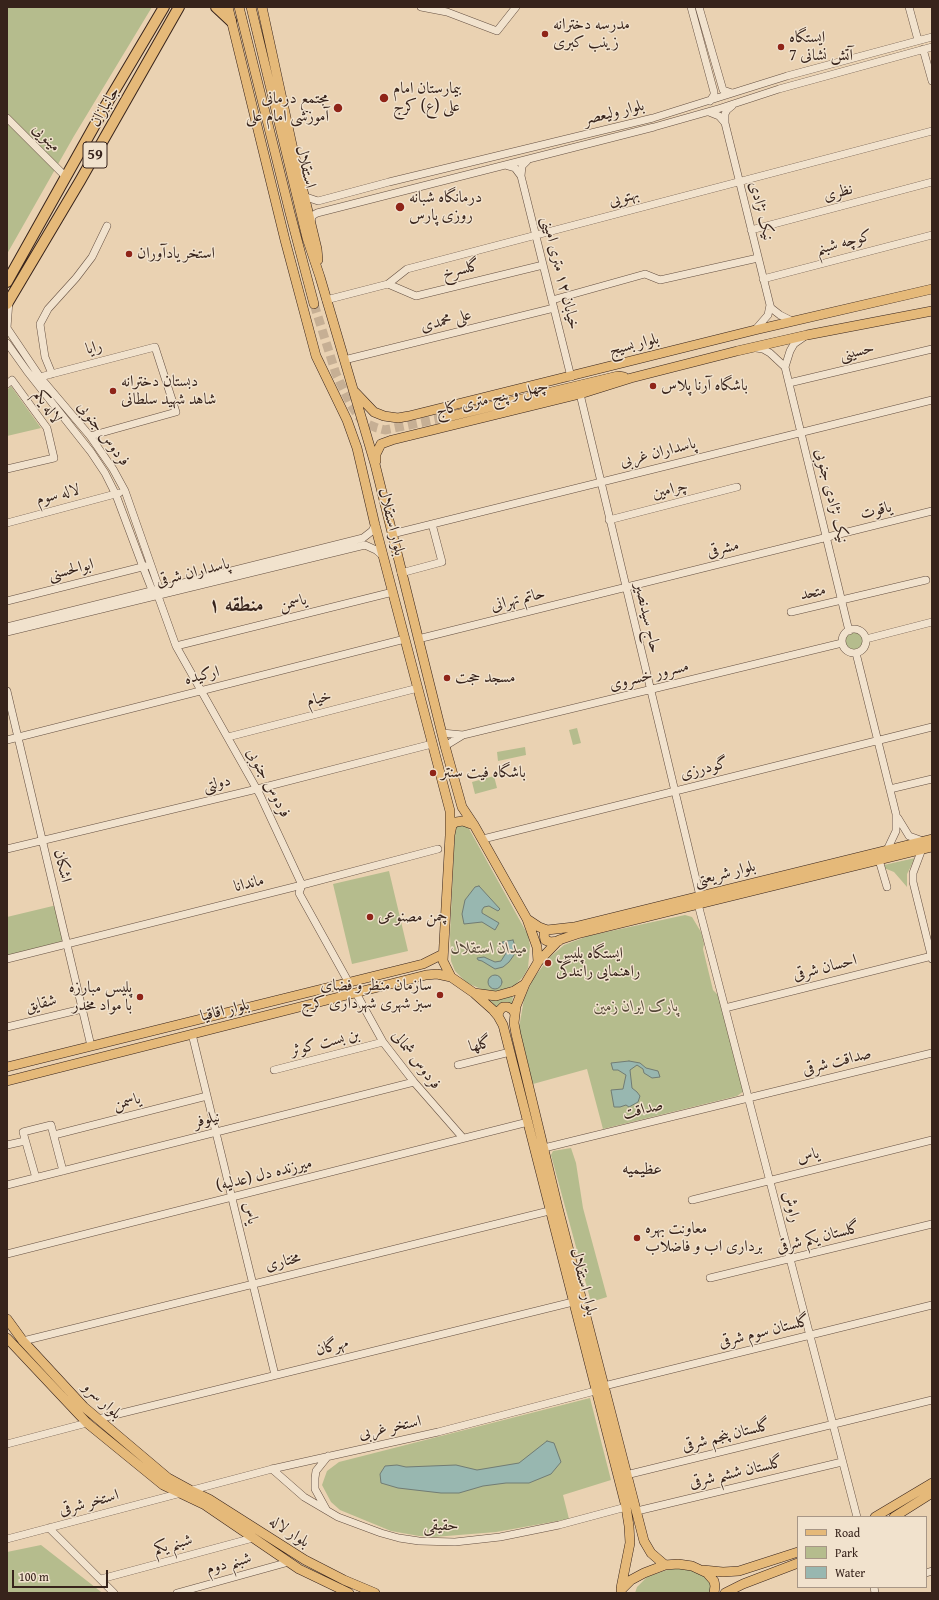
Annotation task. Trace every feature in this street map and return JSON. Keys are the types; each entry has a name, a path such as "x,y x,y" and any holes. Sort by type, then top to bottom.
{"highway":[{"name":"جانبازان","path":"7,282 106,105 164,7"},
{"name":"جانبازان","path":"8,302 72,195 179,7"},
{"path":"216,7 231,21"}],"main road":[{"name":"بلوار استقلال","path":"228,7 285,243 316,356 347,420 357,448 374,525 384,556 450,811 450,835"},
{"name":"استقلال","path":"251,7 305,230 320,277"},
{"path":"262,7 317,249 320,277"},
{"name":"استقلال","path":"239,10 290,215 314,304"},
{"path":"274,198 290,215 285,243"},
{"name":"بلوار استقلال","path":"320,277 375,464 401,573 462,807 474,825"},
{"name":"بلوار بسیج","path":"353,390 374,412 384,416 398,418 437,410 792,321 932,289"},
{"name":"بلوار بسیج","path":"631,378 807,335 932,312"},
{"path":"437,410 433,415 433,422 438,426 444,422 618,376 631,378"},
{"name":"چهل و پنج متری کاج","path":"375,464 376,454 381,444 444,422 580,394 631,378"},
{"path":"463,821 474,825 483,839 527,919 537,947 538,962 525,984 514,991 496,996 474,993 451,977 443,961 450,835 452,825 456,822 463,821"},
{"name":"بلوار شریعتی","path":"547,930 574,927 879,860 926,843"},
{"name":"بلوار شریعتی","path":"538,962 559,940 577,934 887,850 926,843 932,847"},
{"path":"527,919 539,927 547,930 544,934 546,940 553,942 559,940"},
{"name":"بلوار اقاقیا","path":"7,1067 423,964 443,954"},
{"name":"بلوار اقاقیا","path":"7,1081 426,975 437,974 451,977"},
{"name":"بلوار استقلال","path":"525,984 518,1000 515,1014 516,1034 626,1475 644,1541 647,1547 665,1565"},
{"name":"بلوار استقلال","path":"474,993 498,1016 503,1025 572,1302 626,1507 630,1543 620,1592"},
{"path":"498,1016 499,1011 503,1007 508,1007 513,1010 515,1014"},
{"name":"بلوار سرو","path":"7,1319 23,1341 79,1402 168,1478 190,1490"},
{"name":"بلوار سرو","path":"9,1342 87,1423 163,1485 179,1493"},
{"path":"877,1516 932,1483"},
{"name":"بلوار لاله","path":"190,1490 209,1499 305,1560 344,1580 375,1593"},
{"name":"بلوار لاله","path":"179,1493 205,1505 299,1569 350,1593"},
{"path":"896,1516 932,1493"},
{"path":"620,1592 631,1580 665,1565 678,1564 703,1570 722,1572 739,1571 797,1552"},
{"path":"299,1569 305,1560"},
{"path":"725,1593 743,1584 797,1563"},
{"path":"703,1570 714,1581 714,1593"}],"street":[{"path":"421,7 447,12 497,31 516,7"},
{"path":"691,7 714,92 714,96 710,101"},
{"path":"699,7 722,90"},
{"path":"909,7 918,40"},
{"name":"بلوار ولیعصر","path":"303,192 306,197 318,201 400,179 638,122 822,66 932,36"},
{"name":"بلوار ولیعصر","path":"311,223 314,214 327,210 530,160 654,127 824,76 932,47"},
{"path":"923,50 932,81"},
{"path":"703,54 711,51"},
{"path":"822,66 817,69 817,73 818,75 824,76"},
{"path":"806,71 812,70 814,73 814,77 809,81"},
{"path":"714,92 719,94 722,90"},
{"path":"722,90 732,93"},
{"path":"725,123 725,114 734,104"},
{"path":"708,112 720,116 725,123"},
{"name":"مینویی","path":"7,118 66,177"},
{"path":"653,118 648,122 648,124 654,127"},
{"path":"638,122 643,123 645,126 639,131"},
{"name":"نیک نژادی","path":"725,123 770,305"},
{"name":"بهتویی","path":"326,300 388,284 407,269 932,131"},
{"path":"521,176 522,166 530,160"},
{"path":"504,166 515,168 521,176"},
{"name":"خیابان ۱۲ متری امینی","path":"521,176 571,377"},
{"path":"400,179 393,184 393,188 395,191 402,192"},
{"name":"نظری","path":"751,230 932,182"},
{"path":"376,185 384,187 386,191 385,195 380,197"},
{"path":"325,199 321,202 320,206 327,210"},
{"path":"52,374 45,357 40,324 48,309 76,278 92,257 107,226"},
{"name":"کوچه شبنم","path":"763,279 932,234"},
{"path":"552,300 645,274 660,280 758,258"},
{"name":"گلسرخ","path":"388,284 416,296 543,265"},
{"name":"فردوس جنوبی","path":"8,302 7,328 40,377 90,436 113,468 125,491 150,565 158,596 176,646 257,789 302,885 300,893 349,983"},
{"path":"770,305 771,308 780,315 792,321"},
{"path":"755,330 768,315 770,305"},
{"name":"علی محمدی","path":"344,360 554,308"},
{"path":"752,348 763,349 770,353 785,367 794,344 807,335"},
{"name":"فردوس جنوبی","path":"7,343 27,371 91,452 105,473 116,495 142,567 156,589"},
{"name":"رایا","path":"40,377 155,347 176,412 90,436"},
{"name":"حسینی","path":"789,383 932,349"},
{"name":"نیک نژادی جنوبی","path":"785,367 849,631"},
{"name":"لاله یکم","path":"7,384 12,380 47,428 54,458 7,469"},
{"name":"حاج سیدنصیر","path":"580,394 675,791 699,900"},
{"name":"پاسداران غربی","path":"392,534 932,400"},
{"name":"چرامین","path":"609,520 737,487"},
{"name":"لاله سوم","path":"7,523 116,495 125,491"},
{"name":"یاقوت","path":"827,538 932,511"},
{"path":"401,573 442,562 432,524"},
{"path":"374,525 372,531 364,542 384,556"},
{"name":"مشرقی","path":"626,587 827,538"},
{"name":"پاسداران شرقی","path":"7,627 156,589 364,542"},
{"name":"پاسداران شرقی","path":"7,632 158,596 364,542"},
{"name":"ابوالحسنی","path":"7,601 150,565"},
{"name":"متحد","path":"791,612 926,580"},
{"name":"حاتم تهرانی","path":"418,639 626,587"},
{"name":"یاسمن","path":"176,646 393,592"},
{"path":"866,639 932,622"},
{"path":"849,631 860,631 866,639 864,649 856,653 848,651 842,643 844,636 849,631"},
{"name":"ارکیده","path":"7,740 405,639"},
{"name":"مسرور خسروی","path":"463,735 842,643"},
{"path":"856,653 896,814 901,825 909,836 926,843 913,873 913,882 932,957"},
{"name":"خیام","path":"228,737 418,688"},
{"name":"اشکان","path":"7,691 91,1046"},
{"name":"گودرزی","path":"483,839 932,727"},
{"path":"442,733 463,735"},
{"path":"445,746 463,735"},
{"name":"دولتی","path":"7,849 257,789 432,744"},
{"path":"890,789 932,779"},
{"path":"887,850 896,831 896,814"},
{"name":"ماندانا","path":"7,960 302,885 438,848"},
{"path":"879,860 887,887"},
{"name":"راوش","path":"699,900 725,1008 856,1516"},
{"name":"احسان شرقی","path":"725,1008 932,957"},
{"name":"فردوس شمالی","path":"356,993 382,1042 414,1082 464,1138"},
{"name":"شقایق","path":"7,1027 82,1009"},
{"name":"یاس","path":"192,1034 275,1376"},
{"name":"بن بست کوثر","path":"274,1070 382,1042"},
{"name":"گلها","path":"458,1065 510,1052"},
{"name":"صداقت شرقی","path":"748,1098 932,1053"},
{"name":"نیلوفر","path":"7,1185 414,1082"},
{"name":"یاسمن","path":"54,1135 207,1096"},
{"name":"صداقت","path":"544,1148 748,1098"},
{"name":"میرزنده دل (عدلیه)","path":"7,1254 528,1122"},
{"path":"36,1178 23,1132 51,1125 63,1171"},
{"name":"یاس","path":"692,1200 932,1140"},
{"path":"7,1145 25,1141"},
{"name":"مختاری","path":"23,1341 549,1211"},
{"name":"گلستان یکم شرقی","path":"710,1278 932,1224"},
{"name":"مهرگان","path":"98,1419 582,1299"},
{"name":"گلستان سوم شرقی","path":"604,1386 932,1305"},
{"name":"استخر غربی","path":"190,1490 272,1469 438,1432 595,1391"},
{"name":"گلستان پنجم شرقی","path":"626,1475 932,1400"},
{"path":"7,1444 87,1423"},
{"path":"328,1456 316,1471 315,1489 328,1510"},
{"name":"گلستان ششم شرقی","path":"637,1511 842,1462"},
{"name":"حقیقی","path":"272,1469 304,1497 353,1523 400,1538 419,1541 455,1542 525,1533 626,1507"},
{"name":"استخر شرقی","path":"7,1539 190,1490"},
{"path":"48,1528 114,1593"},
{"name":"شبنم یکم","path":"101,1579 253,1538"},
{"name":"شبنم دوم","path":"177,1593 289,1562"}],"green space":[{"path":"7,7 152,7 74,136 7,254"},
{"path":"11,386 41,428 7,436 7,390"},
{"path":"854,630 862,633 865,641 862,649 854,652 846,649 843,641 846,633"},
{"path":"577,728 581,743 573,745 569,730"},
{"path":"525,747 526,755 498,761 497,752"},
{"path":"494,776 497,788 475,794 472,782"},
{"name":"میدان استقلال","path":"461,823 468,827 528,935 530,946 528,968 523,977 515,985 495,992 486,991 467,983 455,971 451,961 450,935 455,829"},
{"path":"915,858 907,874 907,887 894,872 884,868 884,865"},
{"name":"چمن مصنوعی","path":"389,871 408,951 352,964 333,884"},
{"path":"57,905 67,945 7,959 7,917"},
{"name":"پارک ایران زمین","path":"685,915 692,917 701,932 704,944 703,949 713,990 721,998 744,1091 737,1096 603,1129 587,1069 533,1084 519,1028 524,999 533,979 549,958 564,945 588,936"},
{"path":"513,994 512,1005 498,1009 490,1000"},
{"path":"571,1148 576,1163 583,1208 607,1297 591,1302 551,1155 553,1151"},
{"path":"590,1398 611,1480 563,1495 569,1519 496,1532 434,1537 419,1536 391,1531 340,1510 331,1502 322,1485 327,1471 339,1462"},
{"path":"41,1545 102,1593 7,1593 7,1552"},
{"path":"678,1568 687,1568 709,1578 712,1586 710,1593 635,1593 637,1587 647,1577"}],"water":[{"path":"479,886 500,909 498,911 489,906 484,907 482,910 482,913 499,923 495,930 482,922 464,924 462,914 465,900 475,887"},
{"path":"513,940 515,946 514,955 503,967 495,969 478,960 477,958 484,957 495,962 501,961 506,953 502,942"},
{"path":"495,975 500,977 502,982 500,987 495,989 490,987 488,982 490,977"},
{"path":"629,1061 640,1063 646,1068 658,1071 660,1077 652,1078 644,1073 643,1069 637,1065 630,1070 632,1088 640,1096 638,1102 629,1107 626,1105 614,1107 611,1090 623,1089 626,1075 618,1070 613,1070 611,1063"},
{"path":"547,1441 554,1443 561,1462 551,1474 529,1483 506,1483 483,1486 459,1493 441,1493 398,1488 381,1483 380,1474 385,1466 397,1465 406,1467 456,1465 477,1470 519,1463"}],"tunnel":[{"path":"314,304 336,374 351,405 365,423 385,430 443,418"}],"place":[{"name":"مدرسه دخترانه زینب کبری","path":"545,34"},
{"name":"ایستگاه آتش نشانی 7","path":"781,47"},
{"name":"بیمارستان امام علی (ع) کرج","path":"384,98"},
{"name":"مجتمع درمانی آموزشی امام علی","path":"338,108"},
{"name":"درمانگاه شبانه روزی پارس","path":"400,207"},
{"name":"استخر یادآوران","path":"129,254"},
{"name":"باشگاه آرنا پلاس","path":"653,386"},
{"name":"دبستان دخترانه شاهد شهید سلطانی","path":"113,391"},
{"name":"مسجد حجت","path":"447,678"},
{"name":"باشگاه فیت سنتر","path":"433,773"},
{"name":"چمن مصنوعی","path":"370,917"},
{"name":"ایستگاه پلیس راهنمایی رانندگی","path":"548,963"},
{"name":"سازمان منظر و فضای سبز شهری شهرداری کرج","path":"440,995"},
{"name":"پلیس مبارزه با مواد مخدر","path":"140,997"},
{"name":"معاونت بهره برداری اب و فاضلاب","path":"637,1238"}],"district":[{"name":"منطقه ۱","path":"236,606"},
{"name":"عظیمیه","path":"642,1170"}]}
